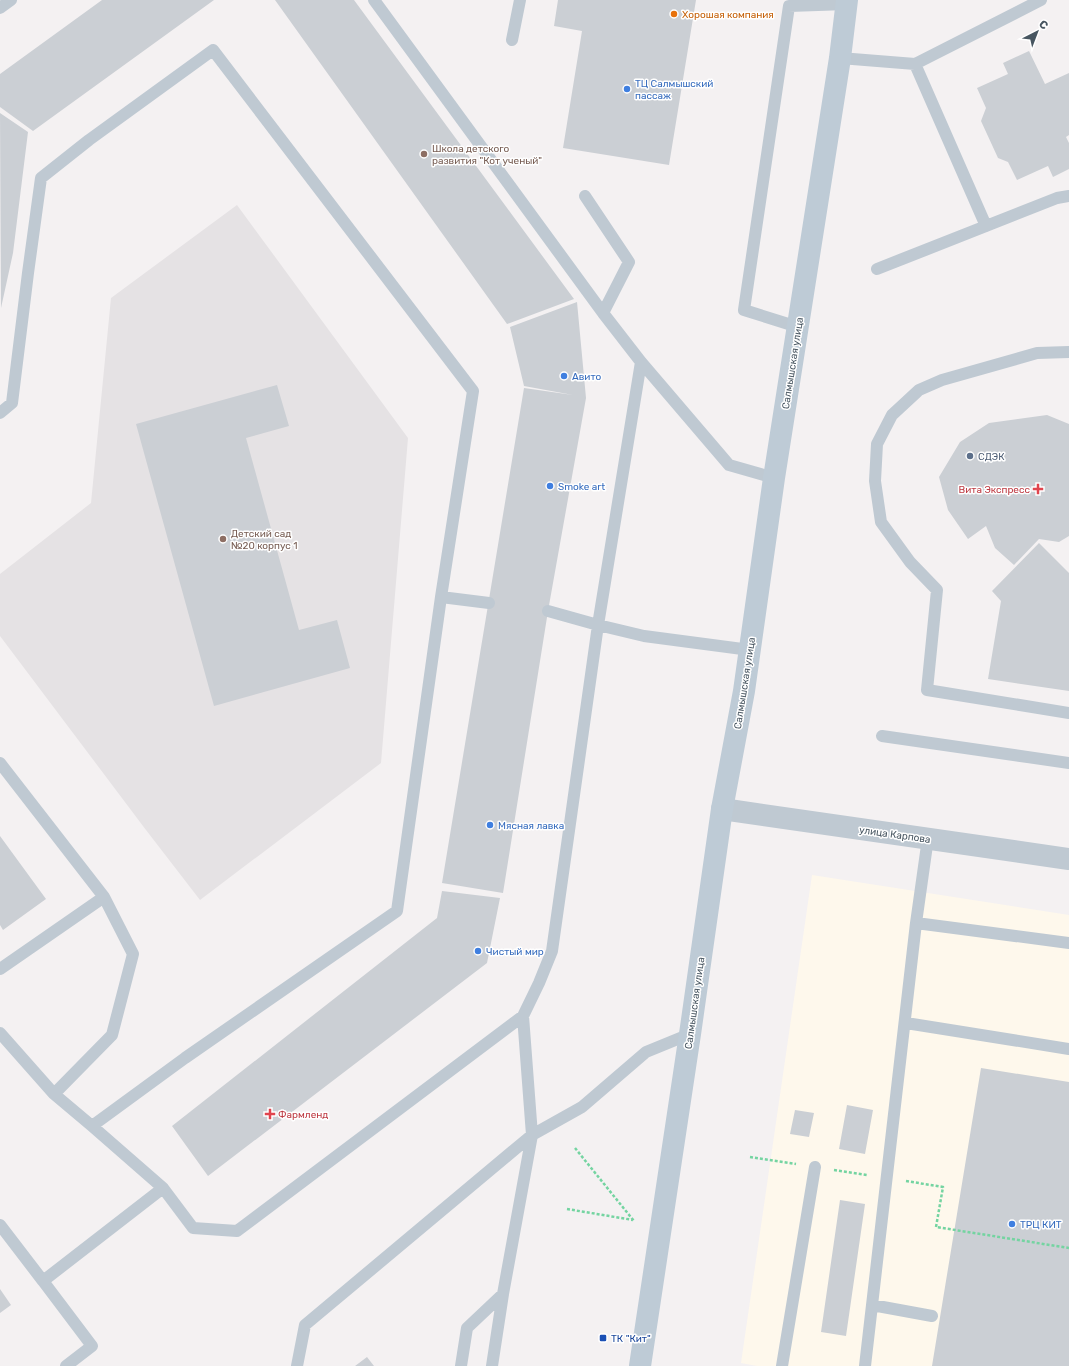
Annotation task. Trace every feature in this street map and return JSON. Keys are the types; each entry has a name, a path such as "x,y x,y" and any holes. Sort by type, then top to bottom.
{"main road":[{"name":"Салмышская улица","path":"640,1366 722,809 750,650 774,478 840,58 847,2"}],"street":[{"name":"улица Карпова","path":"722,809 1069,859"}],"lane":[{"path":"0,8 11,0"},
{"path":"374,0 602,313 641,362 729,465 774,478"},
{"path":"512,40 520,0"},
{"path":"840,58 915,64 1024,4 1041,0"},
{"path":"798,327 744,310 789,6 847,2"},
{"path":"0,412 12,403 41,178 89,140 213,50 473,391 397,911 185,1058 92,1126"},
{"path":"915,64 986,226"},
{"path":"585,196 629,262 602,313"},
{"path":"877,270 1057,198 1069,196"},
{"path":"1069,352 1037,353 942,380 919,390 892,415 877,444 875,481 881,522 910,562 937,590 927,690 1069,713"},
{"path":"0,1033 54,1094 163,1188 194,1228 237,1231 523,1016 552,951 598,625 641,362"},
{"path":"442,597 489,603"},
{"path":"548,612 644,636 750,650"},
{"path":"882,736 1069,763"},
{"path":"0,764 104,897 133,954 112,1035 54,1094"},
{"path":"865,1366 906,1022 916,923 928,838"},
{"path":"0,969 104,897"},
{"path":"916,923 1069,943"},
{"path":"492,1366 502,1294 532,1135 523,1016"},
{"path":"906,1022 1069,1049"},
{"path":"297,1366 305,1325 532,1135 582,1107 646,1052 690,1034"},
{"path":"782,1366 815,1167"},
{"path":"43,1281 163,1188"},
{"path":"0,1225 92,1346 66,1366"},
{"path":"461,1366 467,1328 502,1294"},
{"path":"872,1305 932,1316"}],"path":[{"path":"567,1209 634,1221 575,1148"},
{"path":"750,1158 786,1162"},
{"path":"951,1230 1069,1248"}],"shaded area":[{"name":"Детский сад №20 корпус 1","path":"237,205 408,438 381,763 200,900 0,636 0,574 91,503 111,298"},
{"path":"812,875 1069,915 1069,1366 757,1366 741,1363"}],"building":[{"path":"102,0 214,0 33,131 0,107 0,74"},
{"path":"275,0 354,0 574,299 507,324"},
{"name":"ТЦ Салмышский пассаж","path":"558,0 696,0 669,165 563,148 582,31 554,26"},
{"path":"1029,51 1045,84 1069,73 1069,135 1066,137 1069,143 1069,169 1053,177 1048,166 1017,180 1008,162 998,158 981,121 986,108 977,88 1008,74 1003,63"},
{"path":"0,113 28,132 13,253 1,308"},
{"path":"577,302 586,398 548,611 503,893 442,883 524,388 573,395 524,386 510,327"},
{"path":"277,385 289,426 246,438 299,630 337,620 350,668 214,706 136,424"},
{"path":"1047,415 1069,424 1069,536 1059,542 1039,539 1014,565 995,548 986,526 968,539 948,510 939,477 960,442 989,423"},
{"path":"1039,543 1069,573 1069,691 988,679 1001,601 992,591"},
{"path":"0,836 46,899 3,930 0,925"},
{"path":"442,891 500,898 487,963 208,1176 172,1126 437,918"},
{"name":"ТРЦ КИТ","path":"981,1068 1069,1082 1069,1366 932,1366"},
{"path":"847,1105 873,1110 865,1154 839,1149"},
{"path":"795,1110 814,1113 809,1137 790,1134"},
{"path":"840,1200 865,1204 846,1336 821,1332"},
{"path":"0,1289 11,1305 0,1313"},
{"path":"367,1357 374,1366 355,1366"}],"place":[{"name":"Хорошая компания","path":"674,14"},
{"name":"ТЦ Салмышский пассаж","path":"627,89"},
{"name":"Школа детского развития \"Кот ученый\"","path":"424,154"},
{"name":"Авито","path":"564,376"},
{"name":"СДЭК","path":"970,456"},
{"name":"Smoke art","path":"550,486"},
{"name":"Вита Экспресс","path":"1038,489"},
{"name":"Детский сад №20 корпус 1","path":"223,539"},
{"name":"Мясная лавка","path":"490,825"},
{"name":"Чистый мир","path":"478,951"},
{"name":"Фармленд","path":"270,1114"},
{"name":"ТРЦ КИТ","path":"1012,1224"},
{"name":"ТК \"Кит\"","path":"603,1338"}]}
